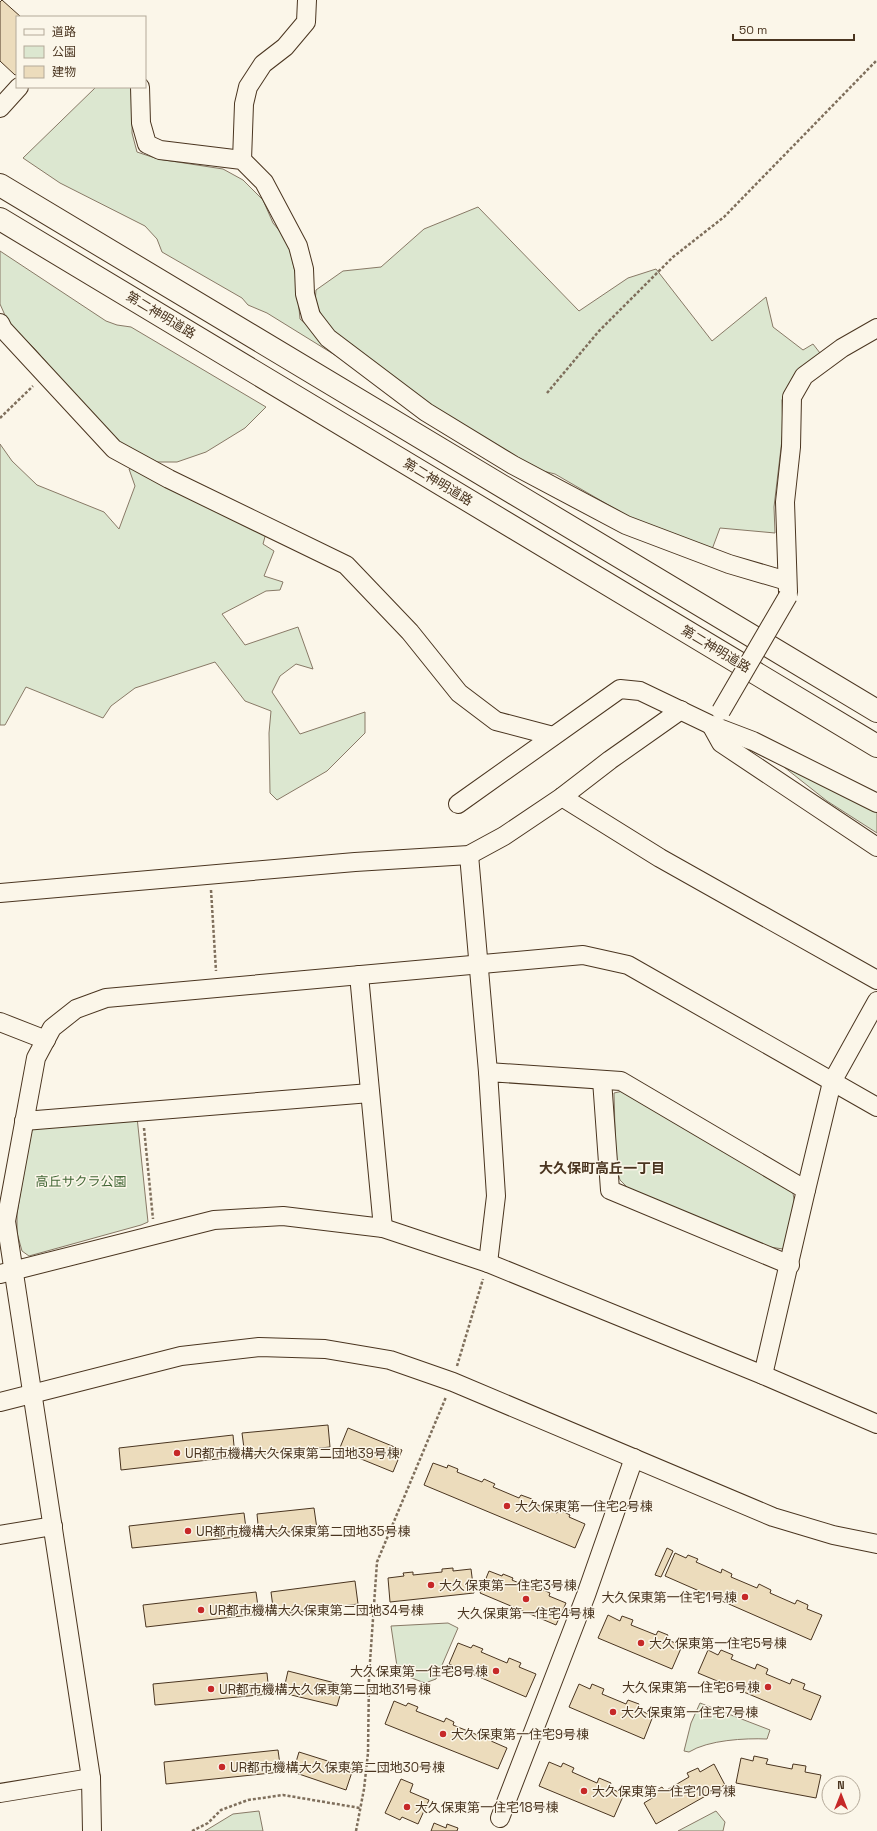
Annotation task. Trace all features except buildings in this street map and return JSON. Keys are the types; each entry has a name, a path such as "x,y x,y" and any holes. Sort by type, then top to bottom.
{"highway":[{"path":"0,184 877,711"},
{"name":"第二神明道路","path":"0,219 877,746"}],"street":[{"path":"242,160 244,104 248,87 263,64 285,47 306,22 307,0"},
{"path":"0,108 18,88"},
{"path":"140,88 141,123 148,144 160,150 242,160 264,182 298,246 304,269 305,294 311,316 328,338 369,370 426,412 513,465 626,525 729,564 788,589"},
{"path":"0,323 3,329 44,375 114,449 169,479 346,565 410,632 459,693 496,721 553,736"},
{"path":"877,328 842,348 804,376 792,397 791,447 785,502 788,589 716,718 722,744 877,847"},
{"path":"458,804 620,689 640,691 681,710 716,718 753,741 877,803"},
{"path":"0,892 355,862 468,855 504,836 562,797 610,760 681,710"},
{"path":"562,797 660,858 877,980"},
{"path":"468,855 488,1072 496,1196 488,1263"},
{"path":"92,1831 91,1778 53,1526 33,1395 7,1272 6,1221 24,1121 36,1058 52,1028 76,1009 106,998 583,956 628,965 877,1107"},
{"path":"360,975 383,1228"},
{"path":"763,1375 832,1082 877,1001"},
{"path":"0,1022 46,1040"},
{"path":"488,1072 621,1081 806,1190"},
{"path":"602,1080 610,1190 790,1265"},
{"path":"24,1121 370,1093"},
{"path":"7,1272 214,1220 283,1216 383,1228 488,1263 763,1375 877,1424"},
{"path":"0,1402 33,1395 181,1356 259,1348 325,1349 390,1360 452,1382 773,1517 833,1535 877,1544"},
{"path":"500,1818 586,1595 634,1458"},
{"path":"0,1535 53,1526"},
{"path":"0,1793 91,1778"}],"path":[{"path":"547,393 599,331 646,283 672,257 724,217 877,60"},
{"path":"0,418 44,375"},
{"path":"210,874 217,988"},
{"path":"143,1112 154,1235"},
{"path":"356,1831 368,1753 369,1676 377,1562 452,1382 488,1263"},
{"path":"192,1831 208,1823 221,1810 248,1800 283,1795 360,1808"}],"green space":[{"path":"95,88 132,88 132,133 137,152 158,159 223,169 243,180 263,200 273,223 288,241 296,276 300,319 364,373 267,313 248,305 242,298 162,252 157,239 145,226 60,183 23,158"},
{"path":"478,207 579,311 628,278 656,269 712,341 766,297 773,327 803,350 813,344 820,353 795,373 782,400 783,431 774,507 775,533 720,528 711,552 662,536 555,474 527,467 446,418 330,330 315,303 316,290 343,271 381,267 424,229"},
{"path":"0,251 106,321 117,325 131,327 266,407 245,428 206,452 177,462 157,462 114,440 34,348 8,322 0,304"},
{"path":"0,444 12,461 37,485 104,512 119,529 135,486 129,469 138,467 266,533 263,544 274,551 264,576 283,582 280,590 266,591 222,614 245,645 298,627 313,669 296,664 280,676 272,692 300,734 365,712 365,733 327,771 277,800 270,793 269,733 271,711 245,701 215,662 135,688 111,706 103,718 26,687 5,725 0,725"},
{"path":"784,767 877,810 877,833 827,801"},
{"path":"623,1091 791,1188 794,1201 793,1216 787,1244 783,1249 763,1246 631,1191 620,1180 616,1166 614,1093"},
{"name":"高丘サクラ公園","path":"137,1117 148,1222 29,1256 22,1251 17,1233 17,1214 30,1131 37,1127"},
{"path":"448,1623 458,1628 436,1679 425,1683 398,1673 391,1626"},
{"path":"700,1703 770,1730 767,1739 716,1742 689,1752 684,1751 691,1723"},
{"path":"259,1811 263,1831 205,1831 233,1814"},
{"path":"716,1811 725,1822 723,1831 678,1831"}],"place":[{"name":"UR都市機構大久保東第二団地39号棟","path":"177,1453"},
{"name":"大久保東第一住宅2号棟","path":"507,1506"},
{"name":"UR都市機構大久保東第二団地35号棟","path":"188,1531"},
{"name":"大久保東第一住宅3号棟","path":"431,1585"},
{"name":"大久保東第一住宅1号棟","path":"745,1597"},
{"name":"大久保東第一住宅4号棟","path":"526,1599"},
{"name":"UR都市機構大久保東第二団地34号棟","path":"201,1610"},
{"name":"大久保東第一住宅5号棟","path":"641,1643"},
{"name":"大久保東第一住宅8号棟","path":"496,1671"},
{"name":"大久保東第一住宅6号棟","path":"768,1687"},
{"name":"UR都市機構大久保東第二団地31号棟","path":"211,1689"},
{"name":"大久保東第一住宅7号棟","path":"613,1712"},
{"name":"大久保東第一住宅9号棟","path":"443,1734"},
{"name":"UR都市機構大久保東第二団地30号棟","path":"222,1767"},
{"name":"大久保東第一住宅10号棟","path":"584,1791"},
{"name":"大久保東第一住宅18号棟","path":"407,1807"}],"district":[{"name":"大久保町高丘一丁目","path":"602,1168"}]}
